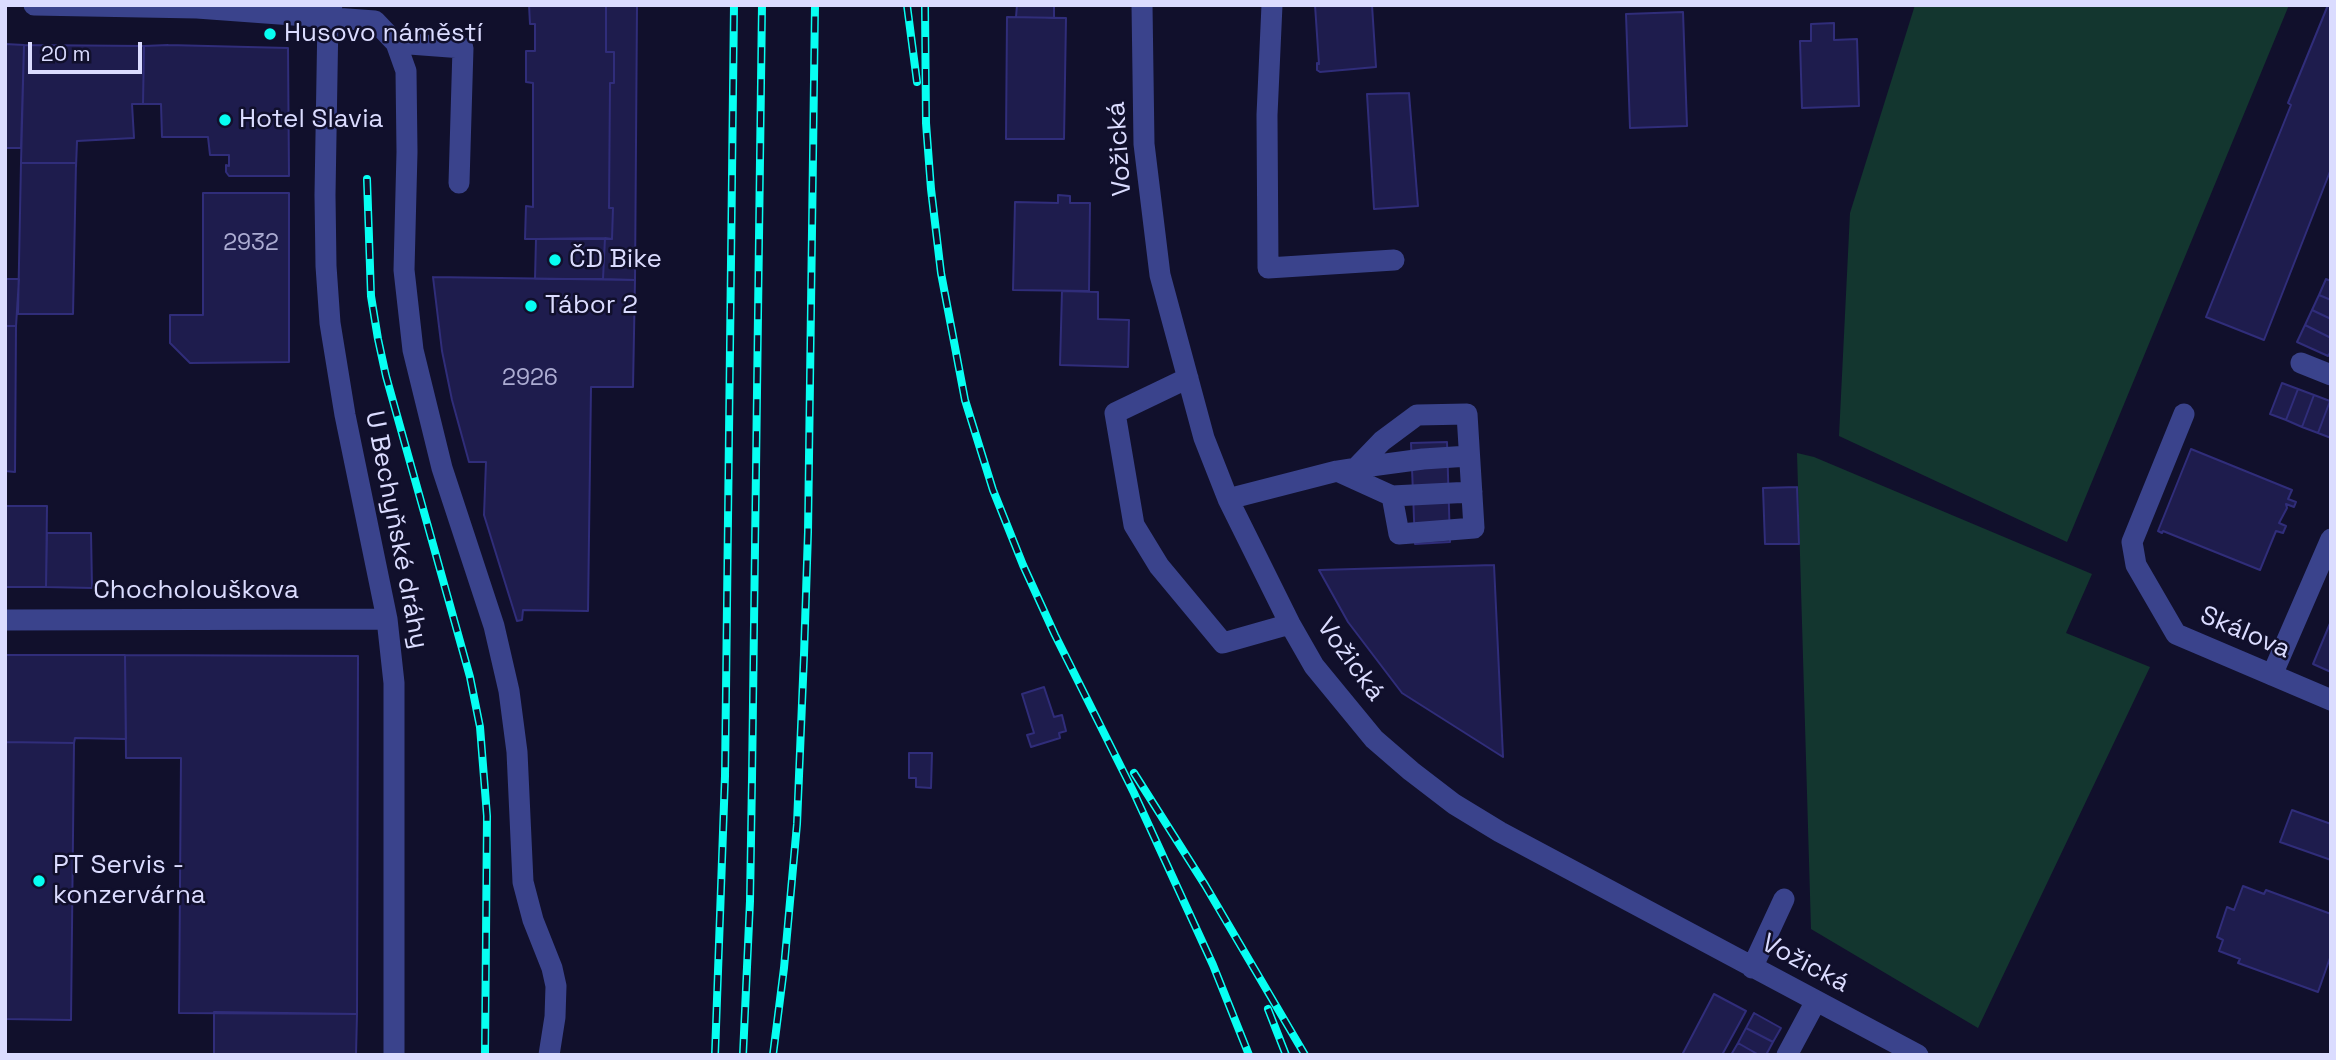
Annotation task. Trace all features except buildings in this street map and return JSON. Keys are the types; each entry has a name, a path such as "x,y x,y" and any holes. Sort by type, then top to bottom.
{"street":[{"path":"34,5 336,9 375,21 396,43 407,71 404,270 413,350 442,468 494,626 509,691 517,752 523,882 556,986 555,1017 549,1055"},
{"name":"Vožická","path":"1142,5 1144,144 1160,275 1204,438 1228,499 1290,624 1314,666 1374,739 1432,788 1500,832 1918,1055"},
{"path":"1272,5 1267,115 1268,268 1394,260"},
{"name":"U Bechyňské dráhy","path":"336,9 325,195 326,266 330,323 345,415 387,619 394,683 394,1055"},
{"path":"396,43 463,48 459,183"},
{"path":"2301,363 2331,374"},
{"path":"1188,378 1115,412 1134,525 1159,566 1223,643 1290,624"},
{"path":"1346,470 1417,415 1466,414 1474,528 1399,534 1392,495"},
{"name":"Skálova","path":"2185,414 2132,542 2136,565 2176,634 2331,700"},
{"path":"1228,499 1346,470 1423,459 1469,456"},
{"path":"1346,470 1392,495 1472,492"},
{"path":"2272,676 2331,539"},
{"name":"Chocholouškova","path":"5,620 387,619"},
{"path":"1752,968 1784,899"},
{"path":"1787,1055 1815,1001"}],"green space":[{"path":"1915,5 2289,5 2067,542 1839,436 1850,213"},
{"path":"1797,453 1814,457 2092,574 2066,633 2150,667 1978,1028 1811,929"}],"railway":[{"path":"715,1055 725,776 734,5"},
{"path":"743,1055 750,901 762,5"},
{"path":"773,1055 797,824 804,655 815,5"},
{"path":"907,5 917,82"},
{"path":"925,5 926,123 931,189 941,273 965,400 993,490 1023,565 1134,793 1213,965 1249,1055"},
{"path":"367,179 371,296 378,339 470,677 480,727 487,816 485,1055"},
{"path":"1134,773 1205,885 1305,1055"},
{"path":"1268,1009 1286,1055"}],"place":[{"name":"Husovo náměstí","path":"270,34"},
{"name":"Hotel Slavia","path":"225,120"},
{"name":"ČD Bike","path":"555,260"},
{"name":"Tábor 2","path":"531,306"},
{"name":"PT Servis - konzervárna","path":"39,881"}]}
